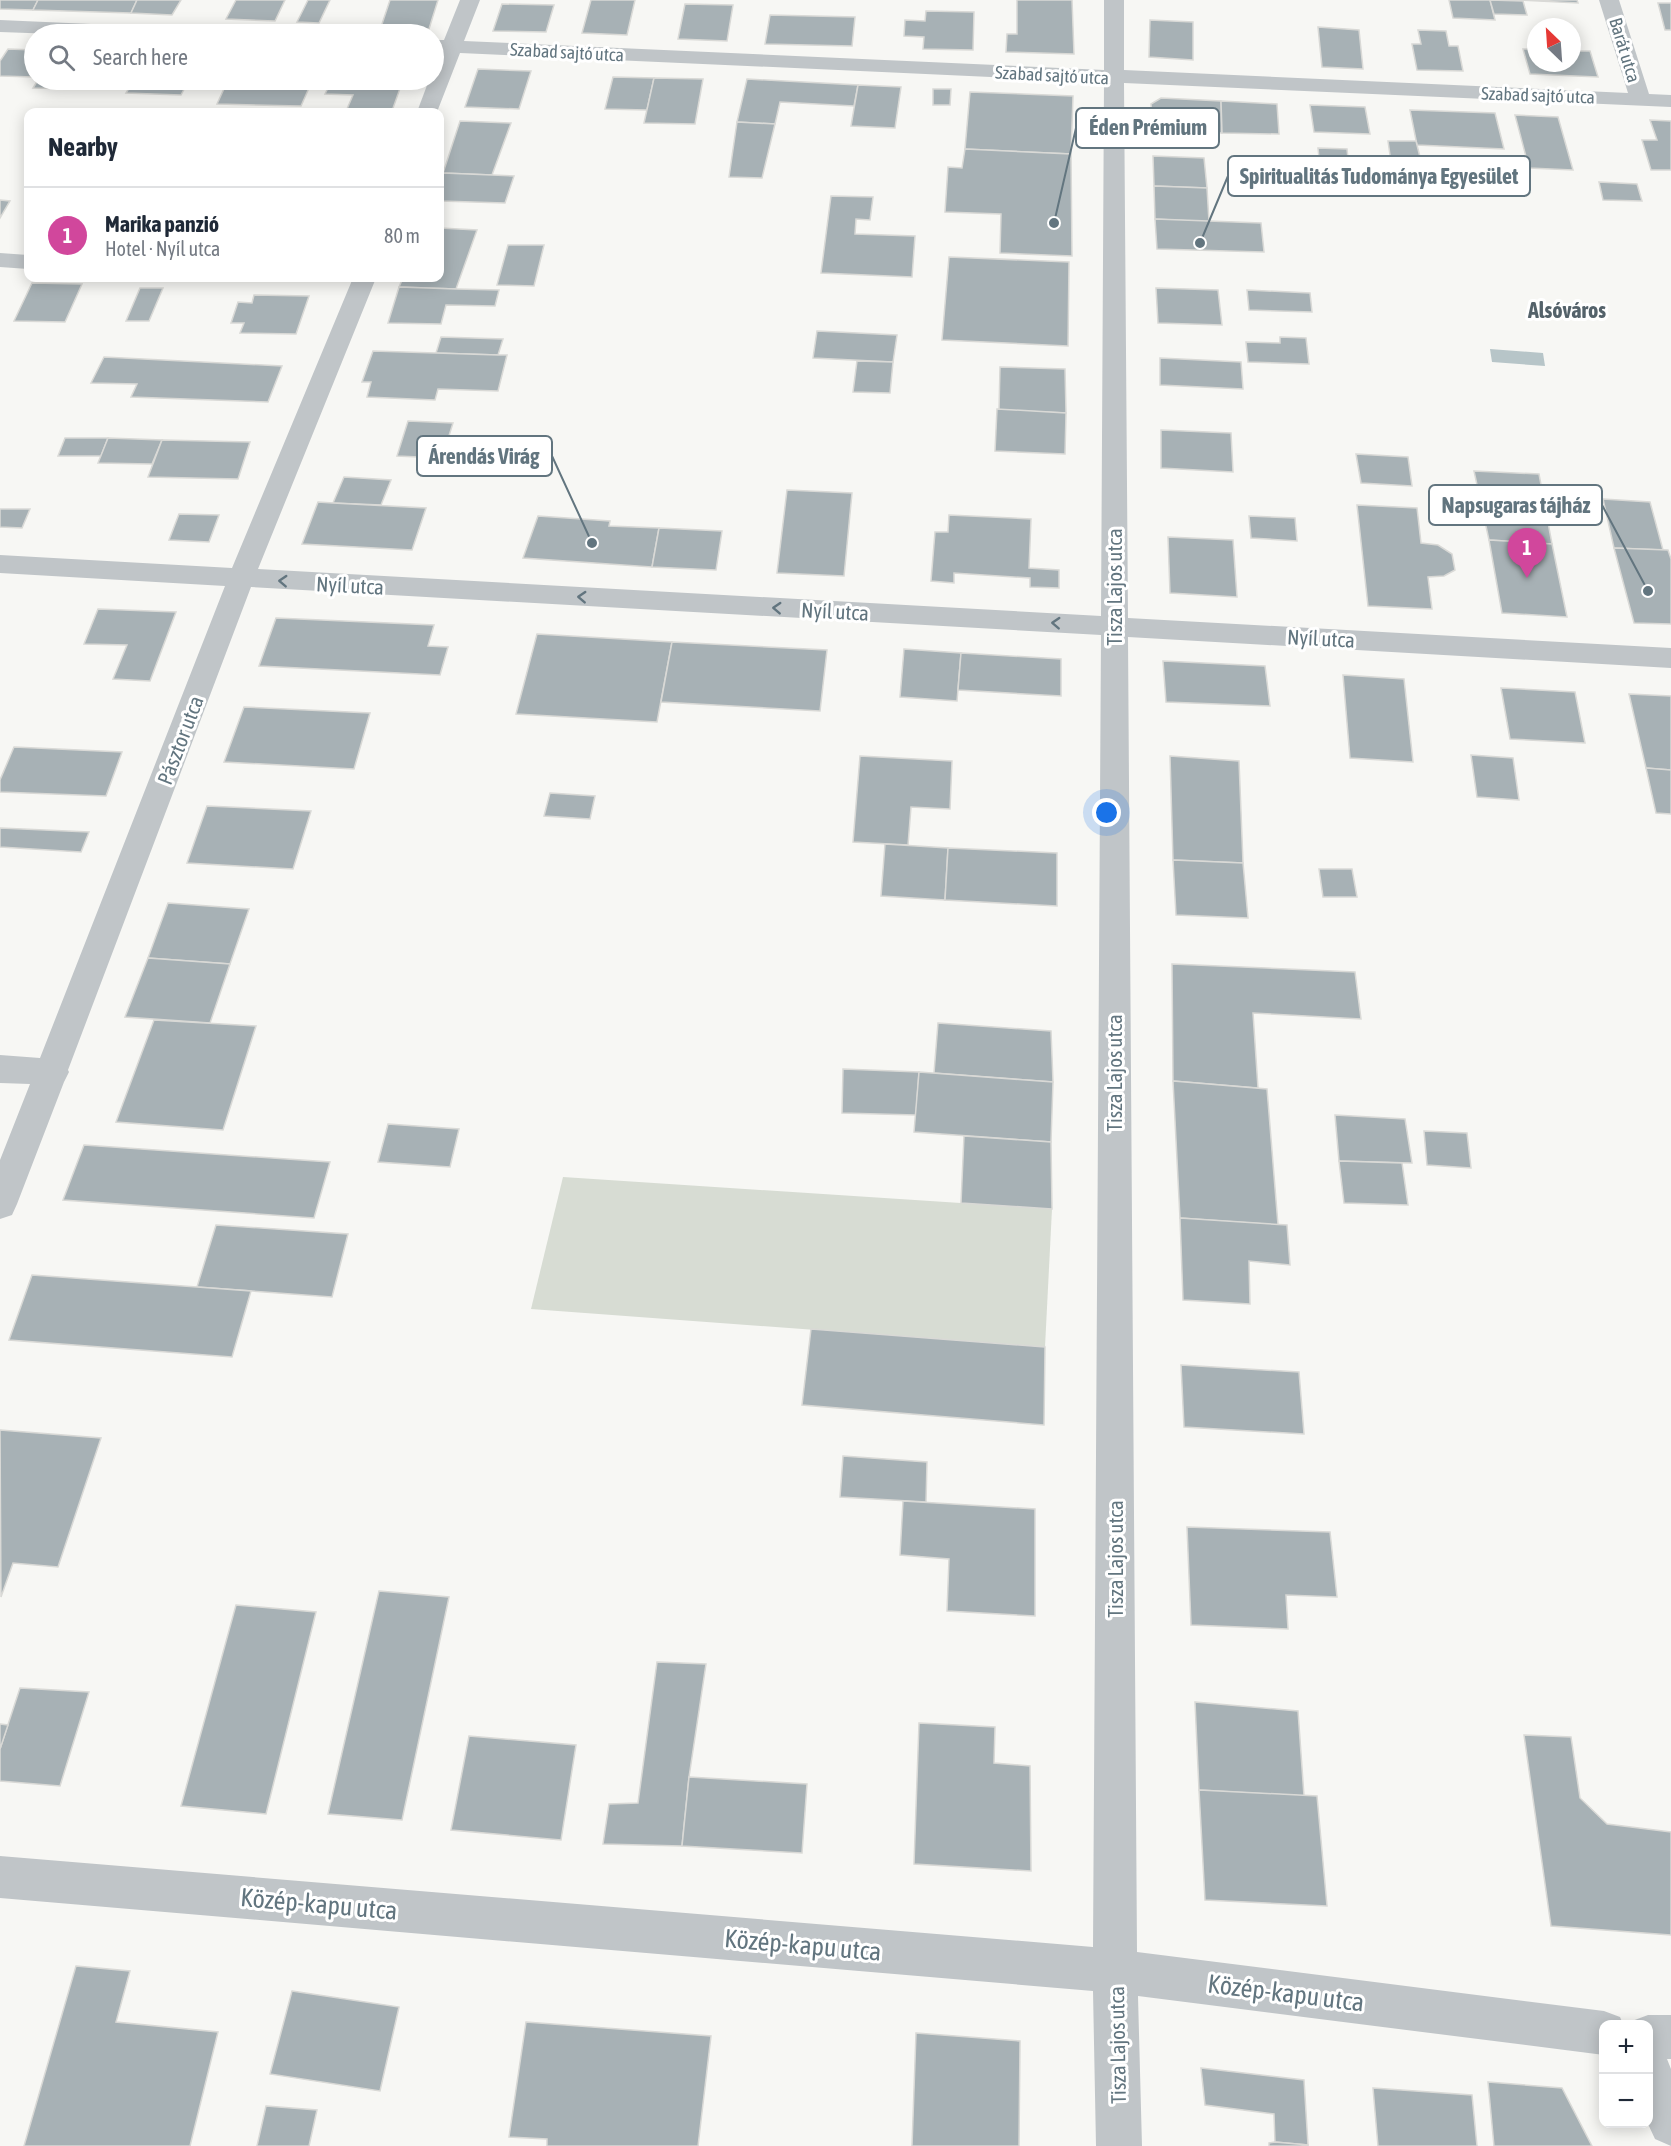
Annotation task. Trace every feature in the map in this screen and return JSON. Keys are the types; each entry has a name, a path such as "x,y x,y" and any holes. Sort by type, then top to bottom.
{"street":[{"path":"444,44 470,0"},
{"name":"Tisza Lajos utca","path":"1114,0 1115,1971 1119,2146"},
{"name":"Barát utca","path":"1609,0 1640,99"},
{"path":"0,26 24,27"},
{"name":"Szabad sajtó utca","path":"444,46 1113,78 1671,101"},
{"path":"428,108 432,90"},
{"path":"0,260 24,262"},
{"name":"Pásztor utca","path":"0,1204 53,1072 241,579 362,282"},
{"name":"Nyíl utca","path":"0,564 1671,658"},
{"path":"0,1068 53,1072"},
{"name":"Közép-kapu utca","path":"0,1877 1115,1971 1599,2032"},
{"path":"1653,2037 1671,2037"},
{"path":"1651,2074 1671,2122"}],"shaded area":[{"path":"1490,349 1543,353 1545,366 1492,362"},
{"path":"563,1177 1052,1209 1045,1347 531,1309"}],"building":[{"path":"0,0 38,0 33,10 0,9"},
{"path":"38,0 137,0 131,13 33,10"},
{"path":"137,0 181,0 172,15 131,13"},
{"path":"236,0 285,0 275,21 226,19"},
{"path":"308,0 330,0 319,23 297,22"},
{"path":"390,0 438,0 431,24 382,24"},
{"path":"591,0 635,0 627,35 582,33"},
{"path":"1017,0 1072,0 1074,54 1006,52 1007,34 1017,34"},
{"path":"1449,0 1490,0 1495,20 1453,18"},
{"path":"1490,0 1523,1 1527,15 1494,14"},
{"path":"1519,0 1577,0 1578,3"},
{"path":"1658,3 1671,3 1671,30 1665,30"},
{"path":"502,4 554,5 546,32 493,31"},
{"path":"685,4 733,5 727,41 678,39"},
{"path":"926,11 974,12 973,50 923,49 924,37 904,36 905,20 925,21"},
{"path":"770,15 855,17 852,46 765,44"},
{"path":"1150,20 1193,22 1193,60 1149,57"},
{"path":"1318,27 1359,30 1363,69 1322,67"},
{"path":"1418,30 1446,31 1449,46 1458,46 1463,71 1417,70 1412,44 1421,44"},
{"path":"8,49 24,50 24,77 0,76 0,61"},
{"path":"1523,49 1527,49 1527,63"},
{"path":"1581,51 1590,51 1598,77 1530,74 1529,72 1581,72"},
{"path":"478,69 531,71 519,109 465,107"},
{"path":"613,77 654,78 647,110 605,109"},
{"path":"654,78 703,79 695,124 644,123"},
{"path":"747,79 858,85 854,106 780,102 775,124 737,122"},
{"path":"858,85 901,87 895,128 851,126"},
{"path":"933,89 951,89 950,105 933,105"},
{"path":"128,90 184,90 181,95 126,93"},
{"path":"223,90 308,90 301,106 217,104"},
{"path":"327,90 399,90 393,108 347,108 353,95 325,94"},
{"path":"970,92 1073,96 1071,154 965,149"},
{"path":"1161,98 1221,101 1222,133 1153,130 1151,104"},
{"path":"1221,101 1277,104 1279,134 1222,133"},
{"path":"1310,105 1365,107 1370,134 1314,132"},
{"path":"1410,110 1495,113 1504,149 1417,145"},
{"path":"1515,115 1558,117 1573,170 1529,168"},
{"path":"1650,120 1671,121 1671,170 1651,170 1642,140 1657,140"},
{"path":"460,121 511,123 492,175 444,173"},
{"path":"737,122 775,124 762,178 729,177"},
{"path":"1388,141 1416,141 1425,177 1393,176"},
{"path":"1318,148 1347,149 1350,178 1321,177"},
{"path":"965,149 1071,154 1072,256 1000,253 1001,214 945,212 948,167 962,168"},
{"path":"1153,156 1204,158 1207,188 1154,186"},
{"path":"444,173 514,176 505,203 444,201"},
{"path":"1599,182 1637,184 1642,201 1603,200"},
{"path":"1154,186 1207,188 1209,222 1155,219"},
{"path":"831,196 873,197 870,220 856,219 855,234 915,236 912,277 821,273"},
{"path":"0,200 10,201 0,218"},
{"path":"1155,219 1261,223 1264,252 1157,249"},
{"path":"444,228 477,230 456,289 399,287 401,282 444,282"},
{"path":"508,245 544,245 534,286 497,285"},
{"path":"949,257 1069,262 1068,346 942,340"},
{"path":"32,283 82,284 65,322 14,321"},
{"path":"399,287 499,290 495,306 446,305 441,324 388,323"},
{"path":"140,288 163,288 149,321 126,321"},
{"path":"1156,288 1218,290 1222,325 1158,323"},
{"path":"1247,290 1310,293 1312,312 1249,310"},
{"path":"254,295 309,296 296,334 240,333 244,323 231,323 238,302 252,303"},
{"path":"817,331 897,335 893,362 813,358"},
{"path":"441,337 503,339 498,355 436,353"},
{"path":"1280,337 1306,338 1309,364 1248,362 1246,342 1280,343"},
{"path":"373,351 507,355 498,391 438,389 435,400 367,397 371,382 362,382"},
{"path":"104,357 282,366 268,402 131,397 137,384 91,383"},
{"path":"1160,358 1241,362 1243,389 1160,385"},
{"path":"857,361 893,362 890,393 853,392"},
{"path":"1000,367 1065,369 1066,413 999,410"},
{"path":"997,409 1066,413 1065,454 995,451"},
{"path":"408,421 453,423 442,458 397,456"},
{"path":"1161,430 1231,433 1233,472 1161,468"},
{"path":"65,438 108,438 101,456 58,456"},
{"path":"108,438 162,440 152,464 98,463"},
{"path":"162,440 250,442 238,479 148,477"},
{"path":"1356,454 1408,457 1412,486 1361,483"},
{"path":"1474,471 1539,474 1552,544 1489,540"},
{"path":"344,477 391,480 381,505 333,503"},
{"path":"787,490 852,493 844,576 777,573"},
{"path":"1603,499 1650,502 1663,550 1614,548"},
{"path":"318,502 426,508 412,550 302,544"},
{"path":"1357,505 1417,508 1421,543 1438,545 1452,554 1455,570 1444,576 1428,577 1432,609 1368,606"},
{"path":"0,509 30,509 22,528 0,527"},
{"path":"179,514 219,515 209,542 169,540"},
{"path":"949,515 1031,519 1029,568 1059,570 1059,588 1030,587 1030,578 954,573 954,583 931,581 935,532 948,532"},
{"path":"538,516 610,521 609,526 659,528 652,567 523,558"},
{"path":"1249,516 1295,518 1297,541 1251,538"},
{"path":"659,528 722,531 716,570 652,567"},
{"path":"1168,537 1233,540 1237,597 1170,593"},
{"path":"1489,540 1552,544 1567,617 1502,613"},
{"path":"1614,548 1668,550 1671,559 1671,624 1634,623"},
{"path":"98,609 176,612 150,681 113,679 127,645 84,644"},
{"path":"276,618 434,625 428,646 448,647 440,675 259,666"},
{"path":"537,634 672,642 657,722 516,714"},
{"path":"672,642 827,650 820,711 661,702"},
{"path":"904,649 961,653 957,701 900,697"},
{"path":"961,653 1061,659 1061,696 958,690"},
{"path":"1163,661 1265,666 1270,706 1166,702"},
{"path":"1343,675 1404,679 1413,762 1350,758"},
{"path":"1501,688 1575,692 1585,743 1510,739"},
{"path":"1629,694 1671,696 1671,770 1646,768"},
{"path":"244,707 370,713 354,769 224,762"},
{"path":"14,747 122,752 106,796 0,792 0,780"},
{"path":"1471,755 1513,758 1519,800 1477,797"},
{"path":"860,756 952,761 950,809 911,807 908,845 853,842"},
{"path":"1170,756 1239,761 1243,863 1173,860"},
{"path":"1646,768 1671,770 1671,814 1656,813"},
{"path":"550,793 595,796 590,819 544,816"},
{"path":"207,806 311,811 293,869 187,863"},
{"path":"0,828 89,832 81,852 0,847"},
{"path":"885,844 948,848 945,900 881,896"},
{"path":"948,848 1057,853 1057,906 945,900"},
{"path":"1173,860 1243,863 1248,918 1176,915"},
{"path":"1319,869 1352,869 1357,897 1323,897"},
{"path":"168,903 249,909 230,964 148,958"},
{"path":"148,958 230,964 210,1023 125,1017"},
{"path":"1172,964 1355,972 1361,1019 1253,1013 1258,1088 1173,1081"},
{"path":"154,1020 256,1026 223,1130 116,1122"},
{"path":"938,1023 1051,1031 1053,1082 934,1073"},
{"path":"843,1069 919,1072 916,1115 842,1113"},
{"path":"919,1072 1053,1082 1051,1142 914,1132"},
{"path":"1173,1081 1267,1089 1278,1225 1180,1218"},
{"path":"1335,1115 1405,1119 1412,1163 1339,1161"},
{"path":"388,1124 459,1129 450,1167 378,1162"},
{"path":"1424,1131 1467,1133 1471,1168 1427,1165"},
{"path":"964,1136 1051,1142 1052,1209 961,1203"},
{"path":"84,1145 330,1162 314,1218 63,1200"},
{"path":"1339,1161 1402,1163 1408,1205 1344,1203"},
{"path":"1180,1218 1287,1225 1290,1265 1249,1261 1250,1304 1183,1300"},
{"path":"216,1225 348,1234 332,1297 197,1287"},
{"path":"32,1275 251,1291 232,1357 9,1340"},
{"path":"811,1329 1045,1347 1044,1425 802,1405"},
{"path":"1181,1365 1299,1372 1304,1434 1184,1427"},
{"path":"0,1430 101,1438 58,1567 13,1563 1,1597"},
{"path":"843,1456 927,1462 926,1502 840,1497"},
{"path":"903,1501 1035,1509 1035,1616 947,1611 949,1559 900,1555"},
{"path":"1187,1527 1330,1532 1337,1597 1286,1595 1288,1629 1191,1625"},
{"path":"379,1591 449,1597 402,1820 328,1814"},
{"path":"236,1605 316,1612 266,1814 181,1806"},
{"path":"657,1662 706,1664 689,1777 682,1846 603,1844 609,1804 638,1803"},
{"path":"20,1688 89,1692 60,1786 0,1781 0,1749"},
{"path":"1195,1702 1298,1711 1304,1796 1199,1790"},
{"path":"919,1723 995,1727 994,1763 1030,1766 1031,1871 914,1864"},
{"path":"0,1724 8,1725 0,1749"},
{"path":"1524,1735 1571,1737 1580,1798 1607,1824 1671,1832 1671,1935 1551,1926"},
{"path":"469,1736 576,1745 561,1840 451,1830"},
{"path":"689,1777 807,1784 802,1853 682,1846"},
{"path":"1199,1790 1317,1796 1327,1906 1205,1900"},
{"path":"76,1966 130,1971 116,2022 218,2032 190,2146 24,2146"},
{"path":"292,1991 399,2007 380,2091 270,2074"},
{"path":"526,2022 711,2036 698,2146 547,2146 547,2139 509,2137"},
{"path":"916,2033 1020,2041 1019,2146 912,2146"},
{"path":"1201,2068 1304,2080 1308,2145 1275,2142 1274,2114 1205,2105"},
{"path":"1488,2082 1562,2088 1592,2146 1494,2146"},
{"path":"1373,2088 1472,2095 1477,2146 1378,2146"},
{"path":"266,2106 317,2110 309,2146 257,2146"},
{"path":"1269,2143 1308,2146 1269,2146"}],"place":[{"name":"Éden Prémium","path":"1054,223"},
{"name":"Spiritualitás Tudománya Egyesület","path":"1200,243"},
{"name":"Árendás Virág","path":"592,543"},
{"name":"Marika panzió","path":"1527,578"},
{"name":"Napsugaras tájház","path":"1648,591"}],"district":[{"name":"Alsóváros","path":"1567,310"}]}
